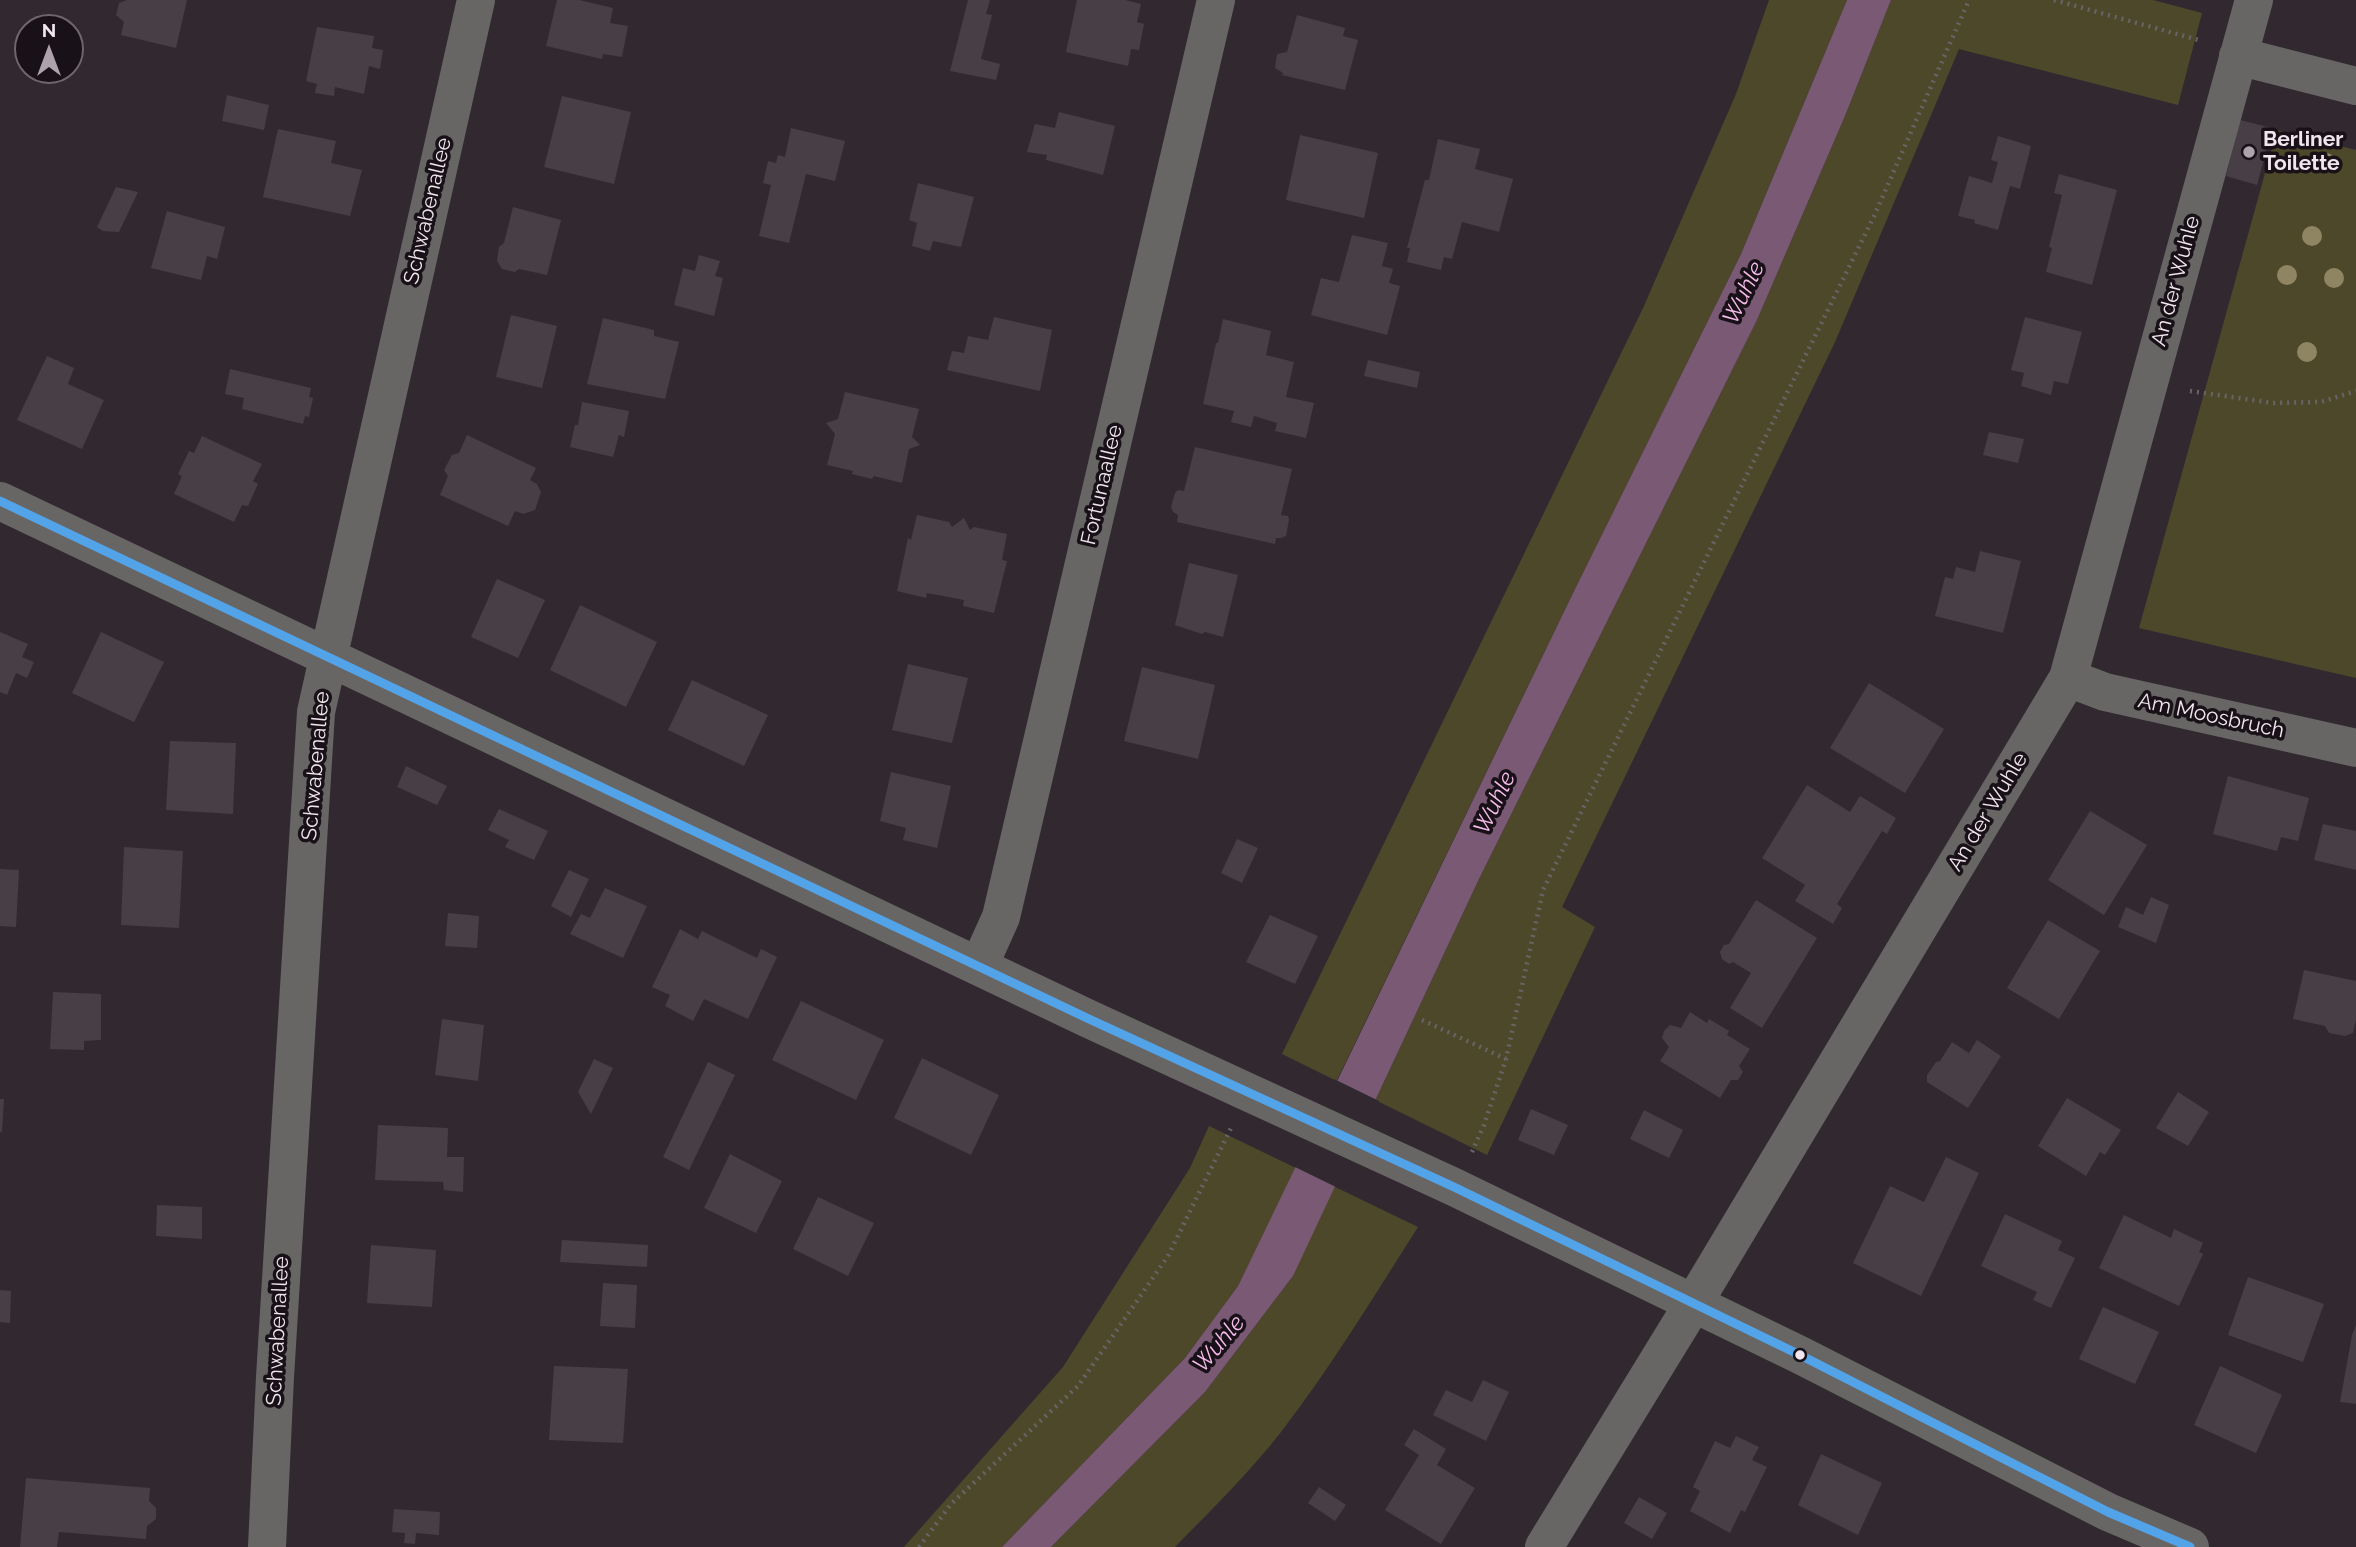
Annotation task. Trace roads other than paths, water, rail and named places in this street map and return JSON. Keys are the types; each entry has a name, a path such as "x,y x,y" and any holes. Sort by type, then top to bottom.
{"street":[{"name":"Schwabenallee","path":"267,1547 316,712 476,0"},
{"name":"Fortunaallee","path":"979,966 1001,917 1216,0"},
{"name":"An der Wuhle","path":"1544,1547 1693,1304 2068,678 2254,0"},
{"path":"2238,56 2356,86"},
{"path":"0,501 979,966 1418,1171 1800,1355 2108,1512 2181,1545"},
{"name":"Am Moosbruch","path":"2068,678 2105,692 2356,748"}],"water":[{"name":"Wuhle","path":"1847,0 1891,0 1845,116 1757,320 1479,879 1293,1276 1205,1392 1051,1547 1002,1547 1185,1358 1238,1286 1575,589 1741,254"}],"place":[{"name":"Berliner Toilette","path":"2249,152"}]}
